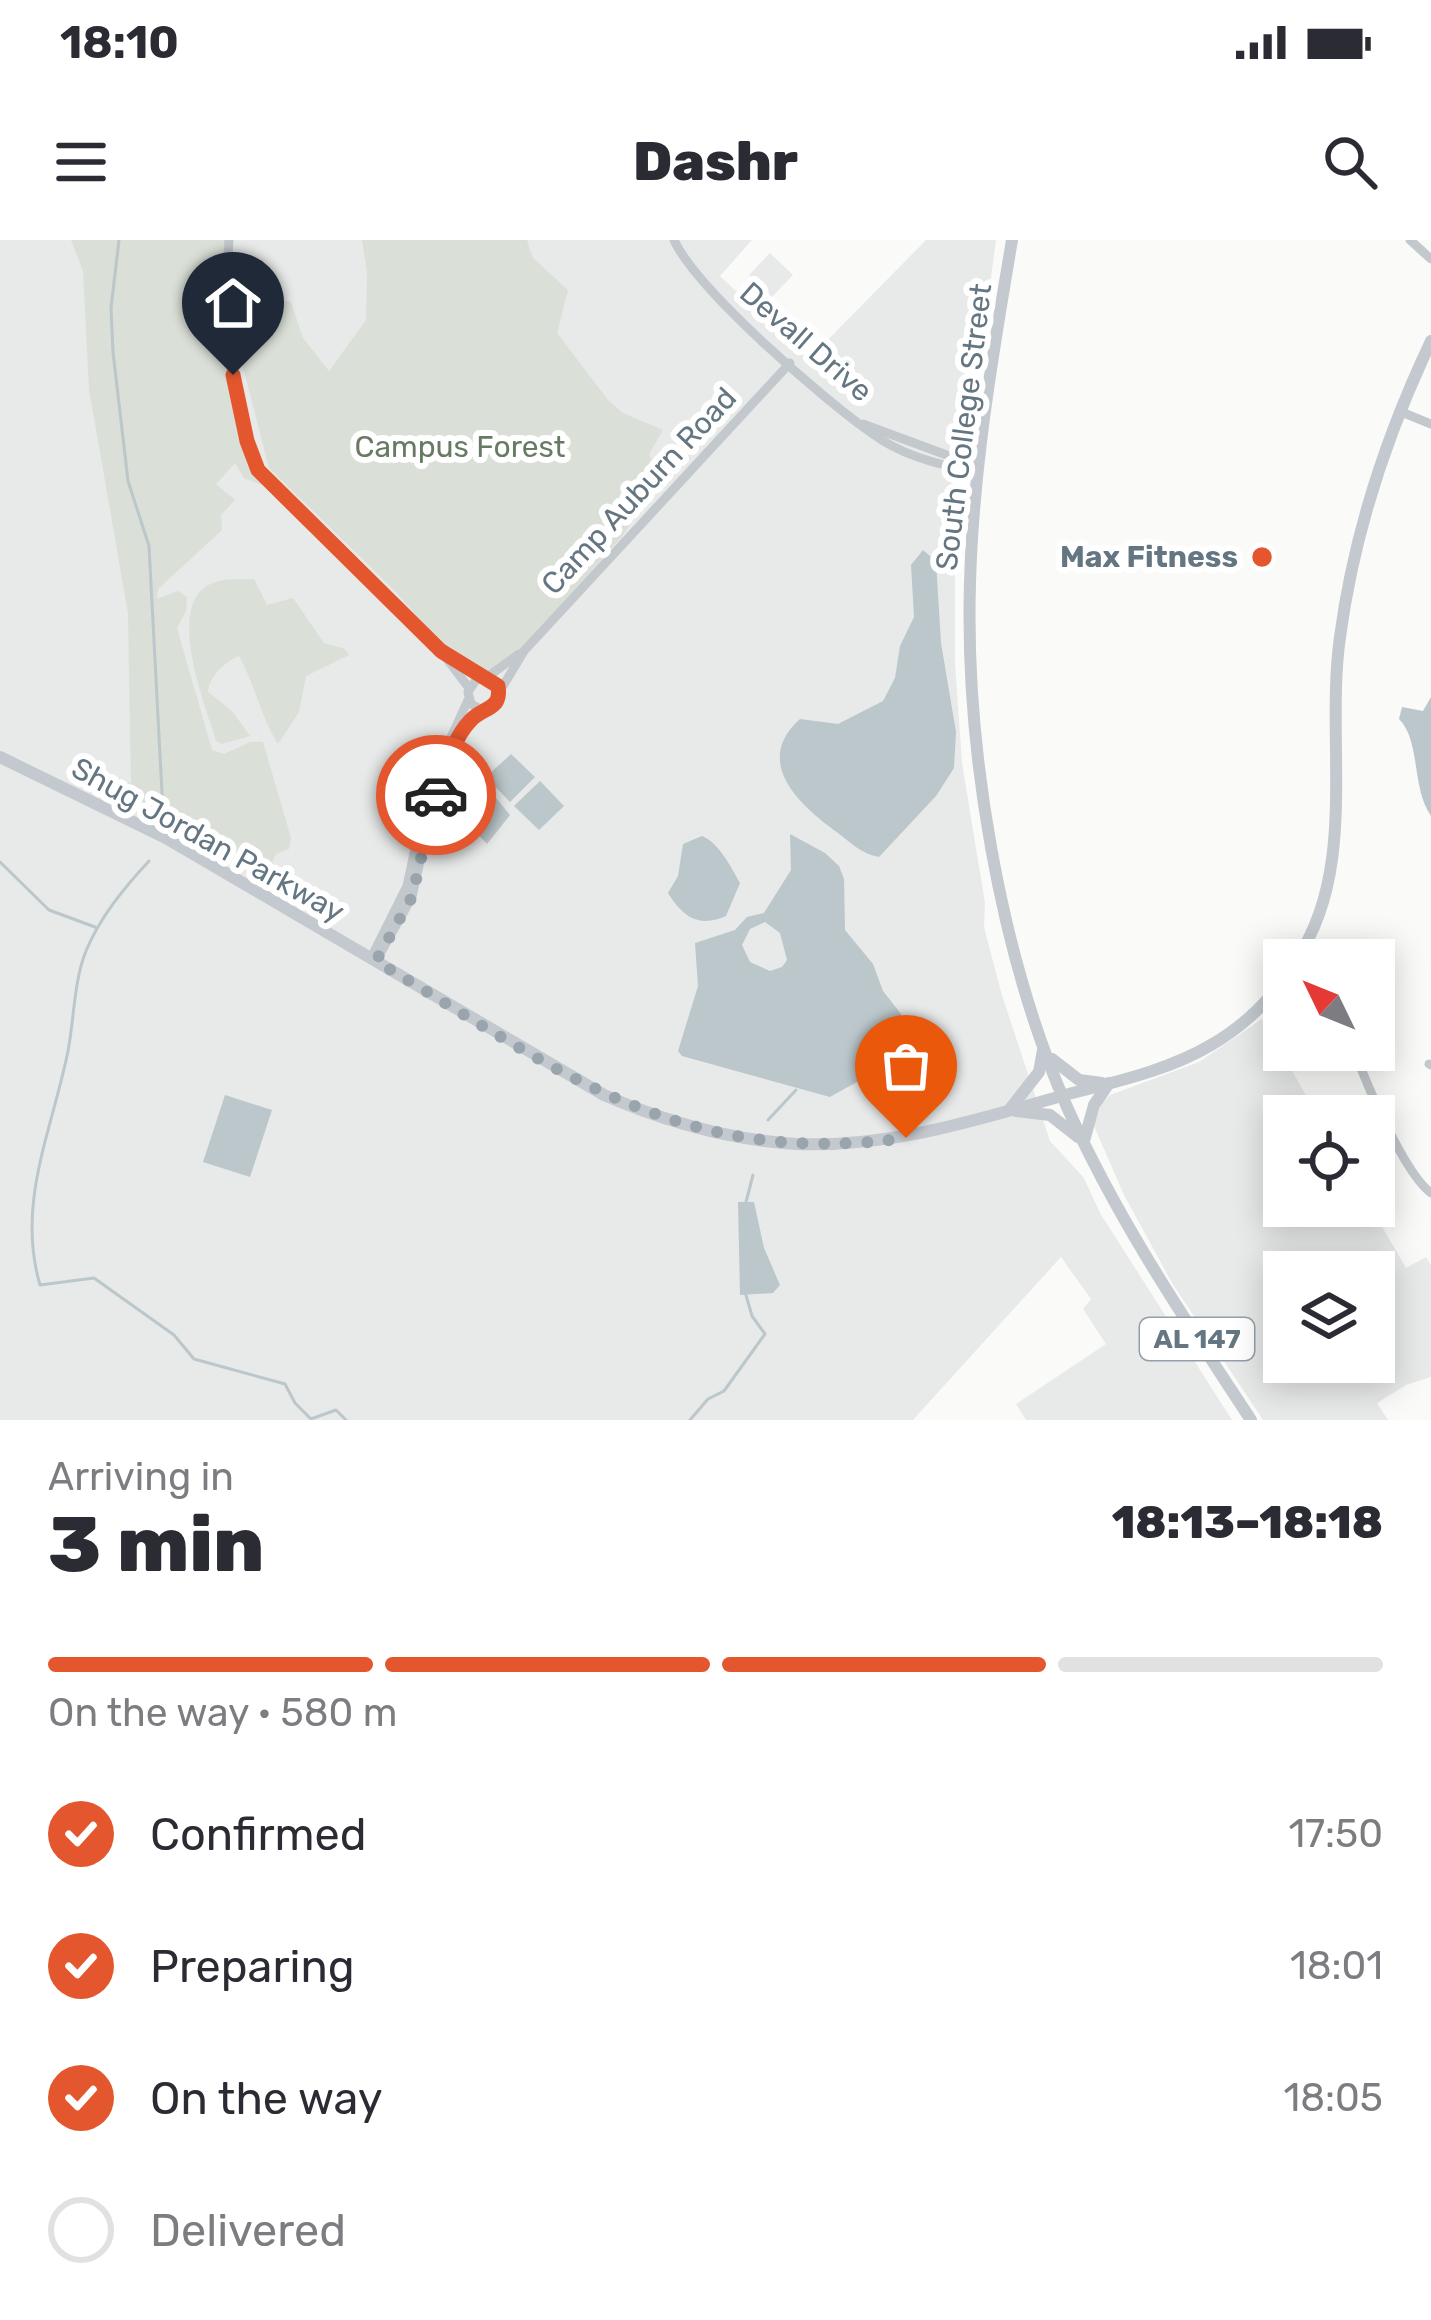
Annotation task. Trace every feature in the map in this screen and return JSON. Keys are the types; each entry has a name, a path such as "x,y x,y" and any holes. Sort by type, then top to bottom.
{"main road":[{"name":"South College Street","path":"1012,240 978,467 970,620 979,756 1012,941 1062,1096 1084,1142 1129,1232 1251,1420"},
{"path":"1306,939 1320,910 1331,866 1335,687 1350,574 1378,466 1431,341"},
{"name":"Shug Jordan Parkway","path":"0,758 166,838 604,1095 667,1121 710,1132 770,1142 853,1144 906,1138 1169,1065 1210,1046 1263,1001"},
{"path":"1009,1111 1050,1115 1084,1142 1094,1105 1109,1083 1078,1080 1045,1048"},
{"path":"1009,1111 1039,1072 1045,1048"}],"street":[{"path":"230,240 223,332 258,470 441,651 500,691 494,707 465,727 452,752 433,803 412,897 373,960"},
{"name":"Devall Drive","path":"674,240 704,284 863,424"},
{"path":"1410,240 1431,260"},
{"name":"Camp Auburn Road","path":"500,691 524,651 790,363"},
{"path":"1399,411 1431,424"},
{"path":"952,457 970,446 983,422"},
{"path":"863,424 978,467"},
{"path":"863,424 868,432 898,448 940,464 978,467"},
{"path":"441,651 474,708 484,711"},
{"name":"Camp Auburn Road","path":"483,678 524,651"},
{"path":"373,960 407,886 428,788 469,694 483,678"},
{"path":"1362,1071 1417,1180 1431,1192"}],"shaded area":[{"path":"0,240 752,240 720,276 809,359 926,240 996,240 955,550 955,664 962,763 985,903 984,927 1050,1141 1084,1178 1100,1213 1232,1420 1026,1420 1016,1404 1106,1344 1083,1309 1091,1299 1061,1257 913,1420 0,1420"},
{"path":"770,253 793,275 772,297 749,275"},
{"path":"923,550 936,561 941,643 956,732 954,768 936,796 879,857 852,844 797,797 781,768 780,752 786,735 800,719 838,724 883,701 914,617 911,565"},
{"path":"1431,697 1431,816 1410,739 1399,719 1402,707 1423,711"},
{"path":"511,754 535,777 510,802 486,777"},
{"path":"482,781 510,815 487,844 453,807"},
{"path":"540,781 564,806 539,830 514,806"},
{"path":"790,834 839,866 844,879 845,930 873,964 883,991 901,1014 901,1031 891,1056 830,1097 682,1056 678,1051 698,986 695,943 735,930 747,917 764,913 791,870","holes":["765,922 780,933 787,960 782,967 770,971 750,962 742,945 750,929"]},
{"path":"702,836 719,850 740,883 726,916 708,921 686,914 668,893 678,876 683,844"},
{"path":"1262,1019 1263,1071 1292,1071 1306,1095 1263,1095 1263,1227 1382,1227 1406,1268 1426,1257 1431,1265 1431,1377 1406,1385 1377,1403 1388,1420 1263,1420 1172,1283 1124,1195 1094,1126 1101,1104 1110,1095 1199,1062"},
{"path":"225,1095 272,1110 250,1177 203,1162"},
{"path":"738,1202 754,1202 764,1248 780,1285 773,1293 740,1295"}],"green space":[{"path":"71,240 226,240 222,304 246,452 267,482 264,486 244,478 235,463 216,484 235,500 221,515 222,530 158,589 157,599 178,591 187,597 177,628 212,750 224,754 250,742 263,742 291,838 289,849 276,854 272,862 288,880 277,885 114,803 84,773 84,766 131,784 128,613 89,389 83,271"},
{"name":"Campus Forest","path":"362,240 527,240 533,258 568,290 557,333 608,400 623,413 663,430 649,454 660,479 621,538 487,686 452,657 396,592 269,468 233,328 262,297 291,302 303,338 329,371 366,320"},
{"path":"254,579 267,605 293,598 324,643 345,649 349,655 306,676 299,712 278,744 239,656 228,662 215,675 208,692 232,711 250,736 222,744 216,741 197,680 189,630 191,609 200,592 216,582"}],"waterway":[{"path":"119,240 111,308 113,352 128,481 149,546 163,812"},
{"path":"149,861 105,915 82,962 68,1051 34,1196 34,1255 40,1285 94,1278 174,1335 194,1359 285,1384 311,1419 336,1410 346,1420"},
{"path":"0,862 49,910 95,927"},
{"path":"768,1120 796,1090"},
{"path":"746,1202 753,1175"},
{"path":"690,1420 708,1399 724,1391 765,1334 752,1316 746,1295"}],"way so far":[{"path":"436,795 412,897 376,961 584,1085 667,1121 770,1142 853,1144 906,1138"}],"place":[{"name":"Max Fitness","path":"1262,557"}],"route":[{"path":"233,375 258,470 441,651 498,686 500,697 494,707 465,727 436,795"}]}
